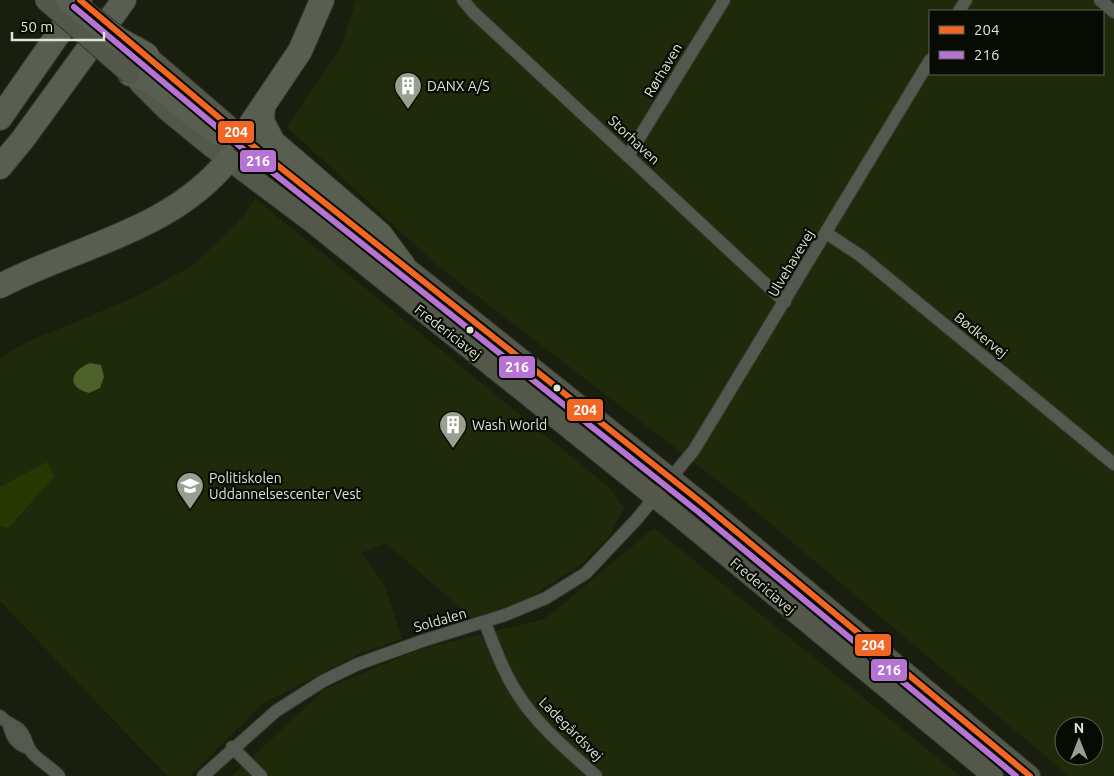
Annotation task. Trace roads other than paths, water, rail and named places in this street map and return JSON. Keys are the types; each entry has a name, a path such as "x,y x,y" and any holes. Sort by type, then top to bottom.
{"highway":[{"path":"68,0 118,39 147,55"},
{"path":"0,118 81,0"},
{"path":"0,167 23,140 124,0"},
{"path":"130,74 153,82 217,132 231,137 242,137 300,51 322,0"},
{"path":"263,107 262,121 273,142 380,234 403,265"},
{"path":"0,286 23,274 152,222 196,193 214,178 228,160"}],"main road":[{"name":"Fredericiavej","path":"45,0 130,74 166,110 228,160 310,221 655,498 993,776"},
{"name":"Fredericiavej","path":"81,0 242,137 672,478 1030,776"},
{"path":"228,160 242,137"},
{"path":"381,279 422,299 653,480 672,478"},
{"path":"655,498 675,495 833,611"}],"street":[{"name":"Storhaven","path":"463,0 473,12 785,302"},
{"name":"Rørhaven","path":"628,156 724,0"},
{"path":"1100,0 1114,12"},
{"name":"Ulvehavevej","path":"672,478 694,450 929,62"},
{"name":"Bødkervej","path":"826,233 861,256 1114,464"},
{"name":"Soldalen","path":"203,776 232,748 276,711 323,681 358,664 422,641 485,623 546,598 586,573 672,478"},
{"name":"Ladegårdsvej","path":"485,623 504,669 519,697 541,724 596,776"},
{"path":"4,720 10,734 22,747 29,748 59,776"},
{"path":"232,748 261,776"}],"place":[{"name":"DANX A/S","path":"408,110"},
{"name":"Wash World","path":"453,449"},
{"name":"Politiskolen Uddannelsescenter Vest","path":"190,510"}]}
